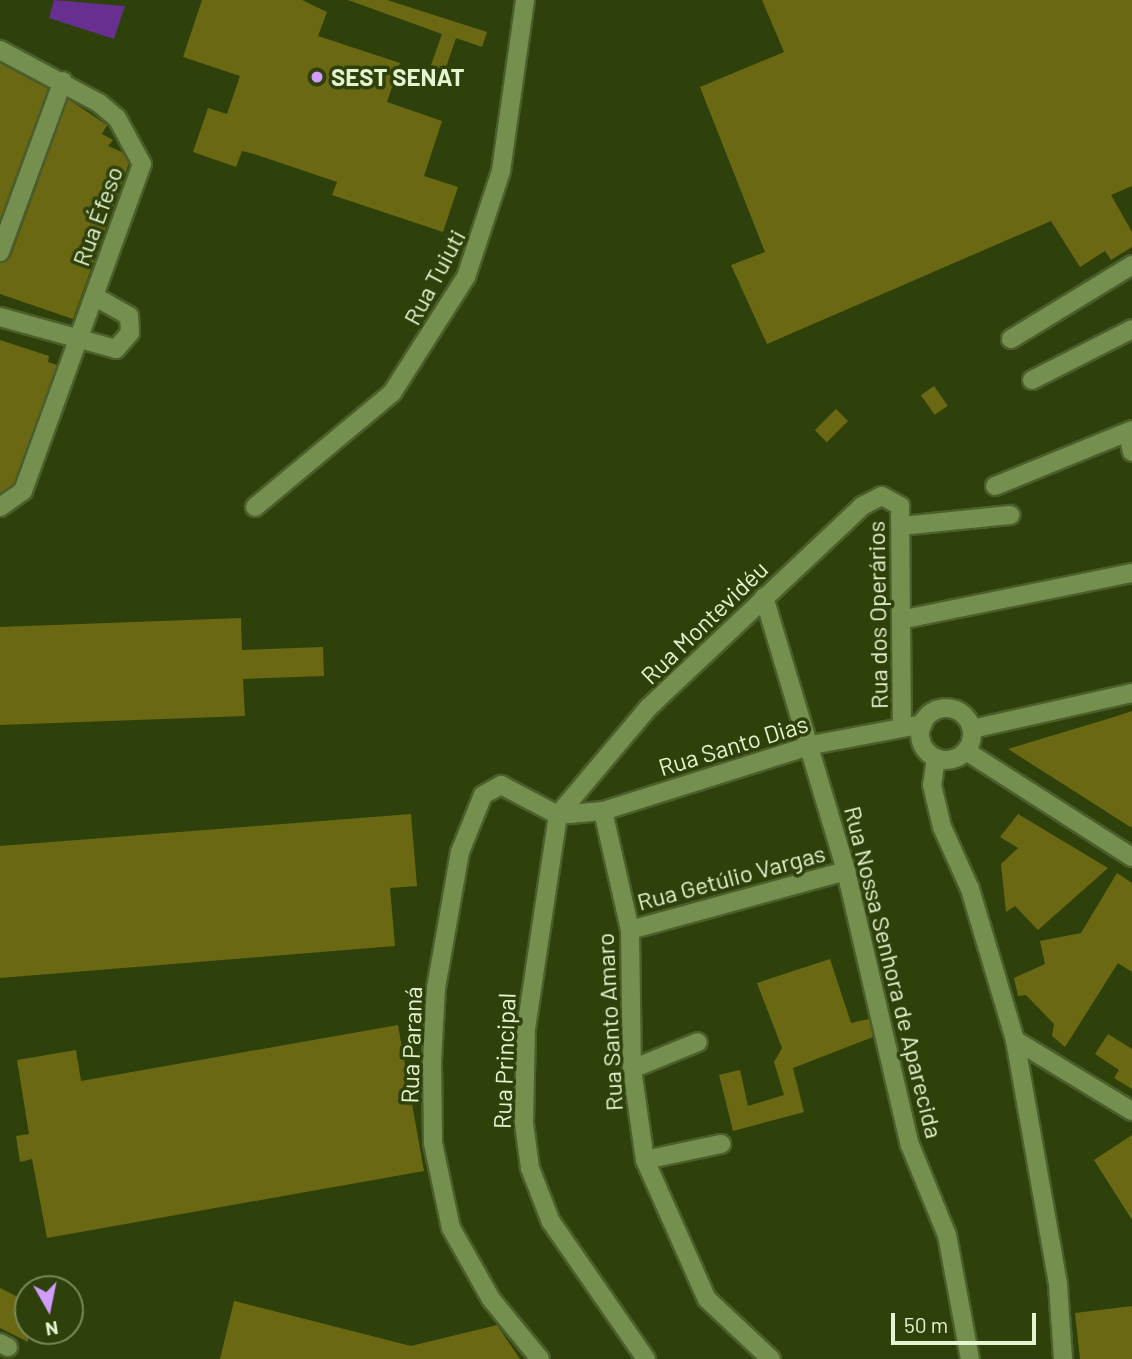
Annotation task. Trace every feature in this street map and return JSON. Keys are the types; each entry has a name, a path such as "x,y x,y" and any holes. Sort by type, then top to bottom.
{"street":[{"name":"Rua Tuiuti","path":"256,507 392,393 466,277 502,172 525,0"},
{"name":"Rua Éfeso","path":"0,50 63,81 117,118 142,164 23,491 0,507"},
{"path":"0,253 63,81"},
{"path":"1011,339 1132,265"},
{"path":"0,317 98,349 120,346 131,327 122,307 94,296"},
{"path":"1032,380 1132,329"},
{"path":"995,486 1130,431 1132,452"},
{"name":"Rua Montevidéu","path":"558,816 614,745 764,597 873,498 891,496 900,506"},
{"name":"Rua dos Operários","path":"900,506 905,619 902,724"},
{"path":"902,526 1010,515"},
{"path":"905,619 1132,573"},
{"name":"Rua Nossa Senhora de Aparecida","path":"764,597 812,745 846,871 910,1144 947,1235 970,1359"},
{"path":"972,729 1132,693"},
{"path":"947,709 963,715 972,729 966,751 952,759 936,758 923,746 923,724 947,709"},
{"name":"Rua Santo Dias","path":"558,816 603,811 812,745 902,724 923,724"},
{"path":"966,751 1132,857"},
{"path":"936,758 932,785 942,827 970,889 1015,1040 1058,1285 1063,1359"},
{"name":"Rua Paraná","path":"540,1359 485,1290 451,1228 433,1143 432,1060 436,988 460,852 482,796 501,785 558,816"},
{"name":"Rua Santo Amaro","path":"603,811 630,930 632,1069 645,1160 706,1299 771,1359"},
{"name":"Rua Principal","path":"558,816 527,1029 524,1123 530,1168 551,1222 646,1359"},
{"name":"Rua Getúlio Vargas","path":"630,930 846,871"},
{"path":"1015,1040 1132,1111"},
{"path":"632,1069 698,1042"},
{"path":"645,1160 721,1144"}],"shaded area":[{"path":"54,0 125,6 114,39 49,18"}],"building":[{"path":"202,0 302,0 327,12 318,36 400,63 387,102 442,121 424,176 458,187 443,232 332,195 337,182 254,154 242,151 236,167 193,152 208,108 227,114 240,76 183,57"},
{"path":"348,0 387,0 487,32 482,47 456,38 445,70 431,65 442,34"},
{"path":"762,0 1132,0 1132,186 1111,195 1132,232 1132,247 1111,260 1105,251 1080,267 1051,221 767,344 731,265 765,252 700,87 784,52"},
{"path":"0,63 48,89 0,219"},
{"path":"68,99 107,125 102,134 113,140 108,146 122,152 129,163 73,319 0,294 0,263 11,256"},
{"path":"0,340 49,356 48,362 57,365 14,484 0,493"},
{"path":"934,386 948,406 935,415 921,395"},
{"path":"836,409 848,421 827,442 815,430"},
{"path":"241,618 242,650 323,647 324,676 243,679 245,716 0,725 0,627"},
{"path":"1132,711 1132,828 1008,749 1114,717"},
{"path":"411,814 417,886 390,888 395,946 0,978 0,846"},
{"path":"1018,814 1108,868 1038,930 1015,906 1006,912 1001,864 1018,848 1000,837"},
{"path":"1117,873 1132,883 1132,972 1118,963 1065,1047 1052,1036 1054,1024 1026,995 1018,996 1014,978 1045,964 1040,941 1081,933"},
{"path":"830,959 851,1023 869,1019 873,1037 793,1068 804,1112 733,1131 719,1075 740,1070 748,1106 784,1095 774,1062 782,1048 757,983"},
{"path":"398,1025 424,1171 47,1238 32,1159 20,1162 16,1136 29,1134 17,1060 76,1050 81,1081"},
{"path":"1108,1034 1132,1049 1132,1089 1114,1078 1119,1070 1095,1054"},
{"path":"1132,1135 1132,1220 1094,1160"},
{"path":"0,1288 14,1295 14,1335 0,1328"},
{"path":"234,1301 411,1346 497,1325 520,1359 220,1359"},
{"path":"1132,1306 1132,1359 1080,1359 1075,1313"}],"place":[{"name":"SEST SENAT","path":"317,77"}]}
